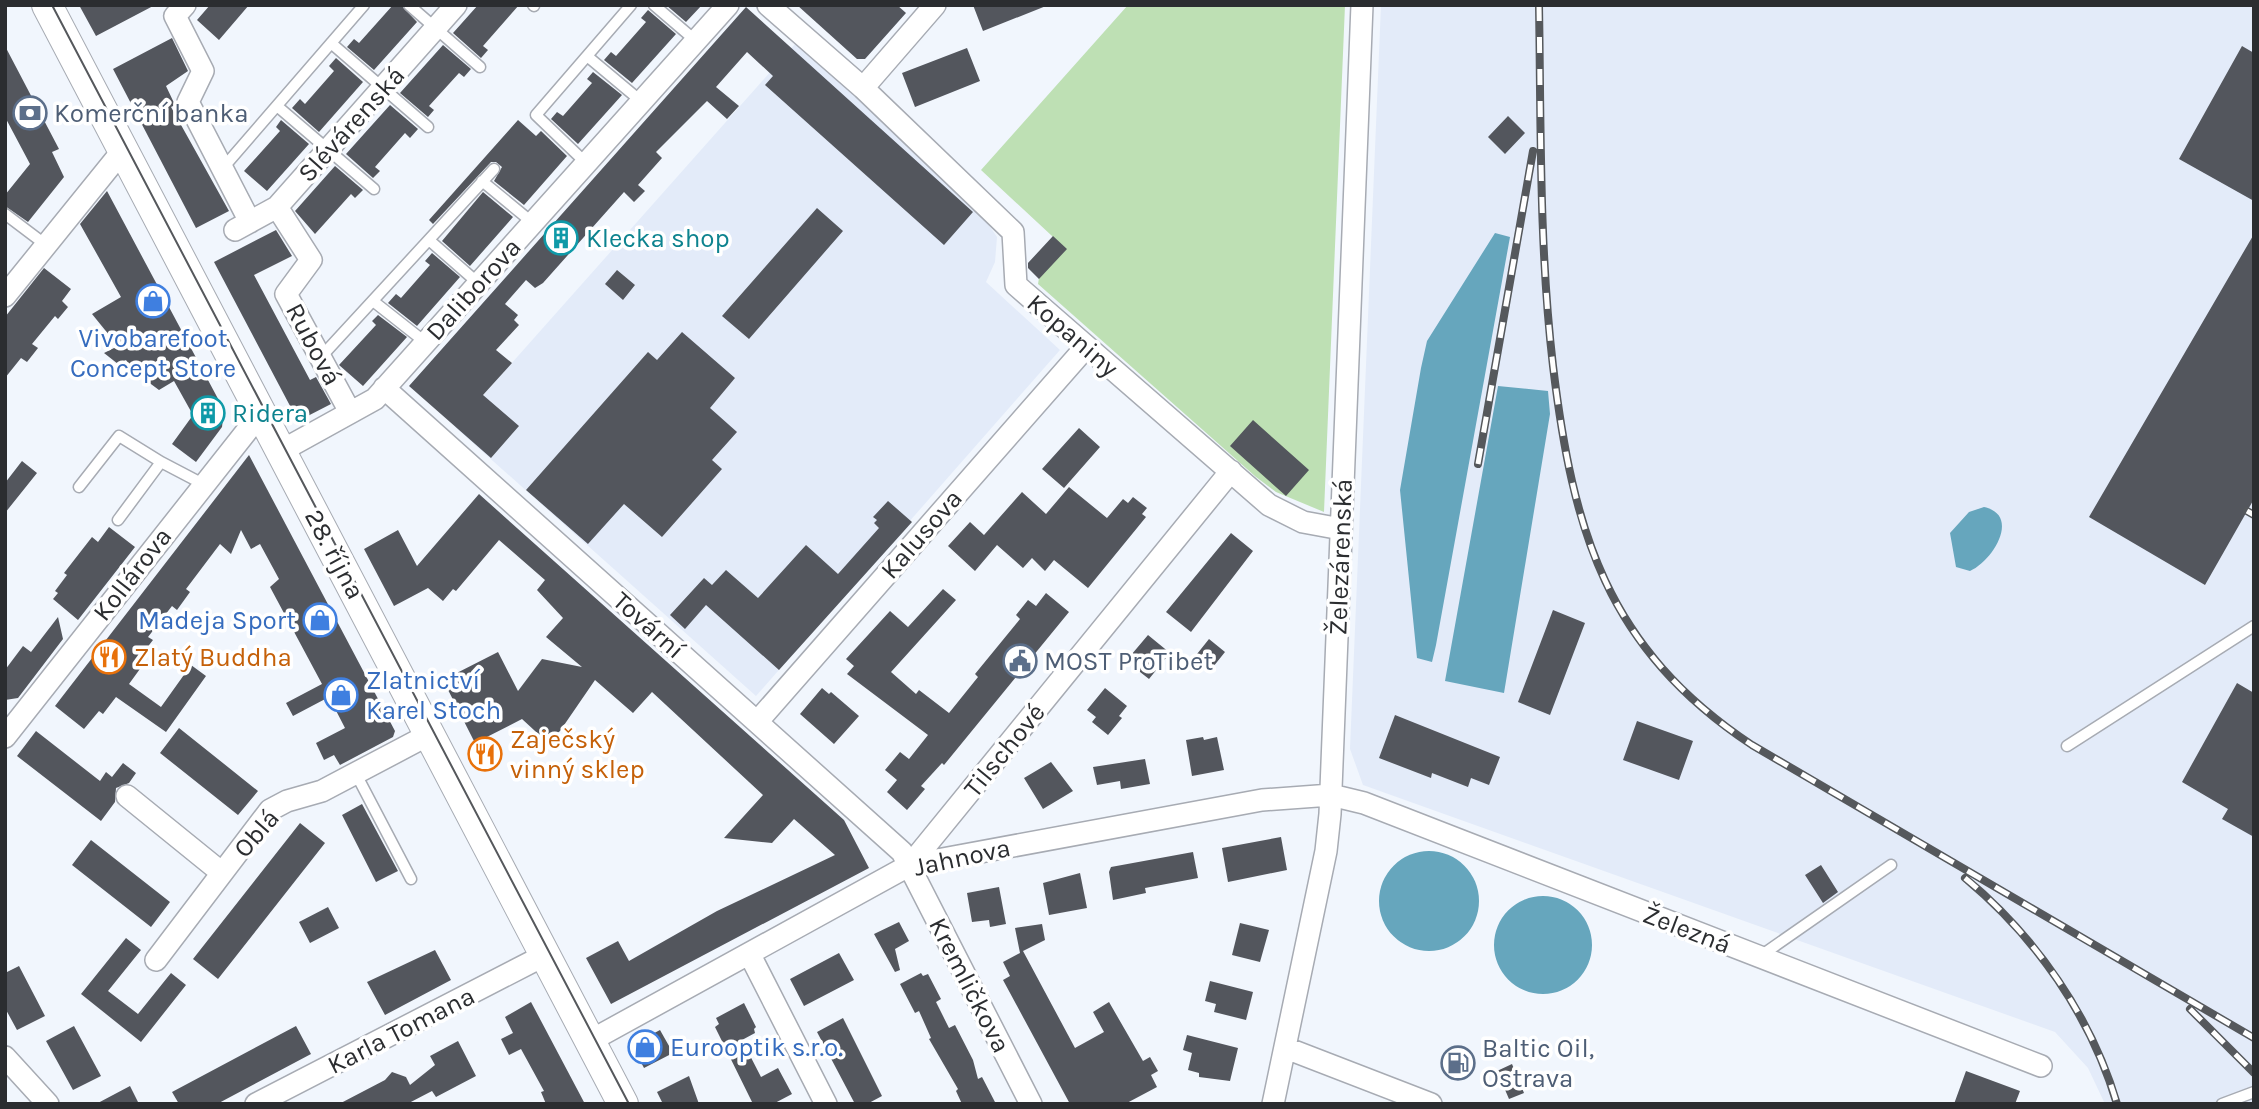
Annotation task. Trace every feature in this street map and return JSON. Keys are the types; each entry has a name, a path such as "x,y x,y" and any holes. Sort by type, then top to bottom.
{"main road":[{"name":"28. října","path":"47,5 623,1104"}],"street":[{"name":"Slévárenská","path":"223,168 243,226 277,207 456,5"},
{"name":"Daliborova","path":"281,451 375,399 728,5"},
{"name":"Kopaniny","path":"768,5 863,88 1013,232 1016,285 1281,512 1314,525 1341,529"},
{"path":"863,88 935,5"},
{"name":"Železárenská","path":"1273,1104 1326,851 1331,795 1362,5"},
{"path":"180,11 203,71 188,102 223,168"},
{"path":"5,296 123,150"},
{"name":"Rubová","path":"277,207 311,260 286,295 350,412"},
{"name":"Kalusova","path":"757,722 1086,347"},
{"name":"Tovární","path":"384,388 902,852 910,865"},
{"name":"Kollárova","path":"9,725 261,413"},
{"name":"Tilschové","path":"910,865 1231,471"},
{"name":"Oblá","path":"156,960 270,810 356,774 430,734"},
{"name":"Jahnova","path":"590,1041 910,865 1262,800 1331,795"},
{"name":"Železná","path":"1331,795 1364,803 2041,1066"},
{"path":"127,796 222,873"},
{"name":"Kremličkova","path":"910,865 1031,1104"},
{"path":"750,955 826,1104"},
{"name":"Karla Tomana","path":"256,1104 545,956"},
{"path":"1286,1048 1431,1104"},
{"path":"5,1057 48,1104"}],"lane":[{"path":"223,168 364,5"},
{"path":"409,5 480,67"},
{"path":"586,163 536,115 631,5"},
{"path":"654,5 696,41"},
{"path":"331,43 428,127"},
{"path":"587,56 642,102"},
{"path":"276,106 374,189"},
{"path":"320,358 494,169"},
{"path":"482,181 533,223"},
{"path":"5,214 46,245"},
{"path":"429,240 478,283"},
{"path":"373,301 425,342"},
{"path":"79,487 119,436 203,484"},
{"path":"118,520 161,462"},
{"path":"2067,746 2254,626"},
{"path":"356,774 411,879"},
{"path":"1759,957 1891,865"},
{"path":"2222,1104 2254,1092"}],"shaded area":[{"path":"1381,5 2254,5 2254,1104 2105,1104 2088,1068 2055,1032 1363,785 1350,749"},
{"path":"796,43 975,205 997,237 995,262 986,282 1060,350 756,696 455,427"}],"green space":[{"path":"1128,5 1345,5 1324,512 1276,492 1256,477 1038,284 1039,278 1066,249 981,170"}],"water":[{"path":"1495,233 1510,237 1432,662 1417,658 1400,490 1427,341"},
{"path":"1498,386 1548,391 1550,414 1504,693 1445,681"},
{"path":"1984,507 1995,512 2001,519 1999,538 1979,566 1970,571 1956,567 1950,533 1969,512"},
{"path":"1429,851 1448,855 1464,866 1475,882 1479,901 1475,920 1464,936 1448,947 1429,951 1410,947 1394,936 1383,920 1379,901 1383,882 1394,866 1410,855"},
{"path":"1543,896 1570,904 1584,918 1592,945 1584,972 1570,986 1543,994 1516,986 1502,972 1494,945 1502,918 1516,904"}],"building":[{"path":"79,5 155,5 96,36"},
{"path":"210,5 249,5 219,40 197,20"},
{"path":"393,5 401,5 417,22 374,70 347,47 354,39 359,43"},
{"path":"478,5 519,5 483,46 488,50 481,58 453,33"},
{"path":"666,5 702,5 686,22"},
{"path":"797,5 897,5 906,13 865,59 857,59"},
{"path":"973,5 1045,5 1046,6 983,31"},
{"path":"746,7 973,212 944,245 765,85 773,76 747,52 716,87 739,106 727,119 707,101 656,152 662,158 638,185 645,191 634,202 624,192 543,283 535,288 526,280 505,304 518,315 514,320 519,325 496,350 512,363 483,395 519,426 491,458 409,386"},
{"path":"648,10 676,34 632,83 604,60 611,52 616,56 646,22 641,18"},
{"path":"172,38 188,71 166,86 175,105 171,107 229,211 196,228 113,69"},
{"path":"443,45 471,69 464,77 459,73 429,106 434,110 428,117 400,93"},
{"path":"5,46 59,149 52,152 64,177 28,222 5,206 5,195 30,164 5,117"},
{"path":"2242,46 2254,53 2254,201 2179,159"},
{"path":"967,48 980,81 915,107 902,73"},
{"path":"336,58 363,82 319,132 292,108 300,99 305,104 334,71 329,66"},
{"path":"593,72 622,95 578,144 551,119 557,112 563,116 592,83 587,79"},
{"path":"390,105 418,129 410,138 405,133 375,167 380,171 373,178 346,154"},
{"path":"1508,116 1525,133 1505,154 1488,137"},
{"path":"281,120 309,144 267,191 244,171 280,131 276,127"},
{"path":"518,120 536,136 541,131 567,156 524,205 494,181 502,167 491,162 433,224 429,220"},
{"path":"335,166 363,190 355,198 351,194 315,234 295,211"},
{"path":"107,191 224,410 222,427 196,462 172,444 193,415 174,381 159,390 132,370 126,360 118,364 104,353 118,346 92,314 121,297 80,224"},
{"path":"483,192 513,217 470,266 442,241"},
{"path":"817,208 843,231 749,339 722,316"},
{"path":"276,230 292,256 254,275 310,380 316,377 331,404 298,421 214,262"},
{"path":"2254,234 2254,499 2205,585 2089,517"},
{"path":"1053,236 1067,249 1039,279 1028,268 1028,263"},
{"path":"432,253 460,277 417,326 388,303 396,294 401,298 430,265 425,261"},
{"path":"44,268 71,289 62,301 68,307 58,319 55,316 32,344 38,348 27,362 21,358 5,378 5,317"},
{"path":"617,270 635,285 623,300 605,284"},
{"path":"378,315 407,337 363,386 339,365 376,325 372,321"},
{"path":"682,332 735,378 710,408 737,432 712,460 722,469 662,537 624,504 588,544 526,490 648,352 657,360"},
{"path":"1253,420 1309,470 1286,496 1230,446"},
{"path":"1079,428 1100,447 1064,488 1042,469"},
{"path":"249,455 395,731 393,737 340,765 334,755 324,760 316,743 345,728 329,697 293,716 286,703 322,684 270,587 279,579 260,544 251,549 241,530 231,554 220,544 186,589 190,592 177,610 172,606 148,637 153,640 139,658 145,662 129,684 161,707 191,665 206,676 166,732 116,697 103,714 99,711 84,729 55,706"},
{"path":"22,461 37,473 5,513 5,483"},
{"path":"1069,487 1107,518 1123,499 1128,503 1133,497 1147,508 1142,514 1146,517 1088,588 1054,560 1045,571 1032,558 1023,568 997,545 975,571 948,546 970,522 984,535 1022,492 1046,514"},
{"path":"479,494 844,820 869,868 611,1004 586,958 618,941 629,961 717,911 835,855 794,819 772,843 724,838 763,795 652,692 633,713 595,680 560,731 547,742 522,719 475,743 443,680 498,652 518,691 542,659 582,667 546,637 563,618 537,590 545,580 499,540 456,591 453,589 443,601 428,588 394,606 364,549 398,530 417,566"},
{"path":"888,501 912,522 779,670 706,605 685,629 670,615 704,578 712,585 726,570 758,598 806,545 838,574 879,528 873,517"},
{"path":"109,527 135,547 78,620 53,599 58,593 55,591 67,575 64,573 92,537 98,542"},
{"path":"1231,533 1253,551 1191,632 1166,612"},
{"path":"943,589 956,600 891,672 916,694 919,690 949,713 978,677 975,674 1020,619 1016,615 1028,600 1036,606 1046,593 1069,612 944,765 942,763 921,786 925,789 907,810 887,792 897,780 885,770 900,752 909,759 928,735 847,674 854,666 846,659 890,611 908,627"},
{"path":"1553,610 1585,623 1550,715 1518,702"},
{"path":"58,617 63,639 18,698 5,700 5,670 23,646 31,652"},
{"path":"1148,635 1170,653 1149,679 1126,661"},
{"path":"1209,639 1225,652 1213,667 1197,654"},
{"path":"2237,683 2254,693 2254,837 2222,819 2228,809 2182,782"},
{"path":"822,688 829,694 831,692 859,716 834,744 800,714"},
{"path":"1105,688 1127,706 1119,716 1122,718 1108,735 1092,722 1096,717 1087,710"},
{"path":"1395,715 1500,757 1489,785 1471,778 1468,787 1432,773 1431,778 1379,758"},
{"path":"1637,721 1693,741 1679,780 1623,760"},
{"path":"179,728 258,791 238,815 160,753"},
{"path":"36,731 100,781 106,772 112,777 123,763 136,773 129,783 116,788 115,802 101,821 17,756"},
{"path":"1203,737 1204,740 1217,737 1224,770 1192,776 1186,740"},
{"path":"1145,759 1150,784 1121,789 1120,781 1097,785 1093,767"},
{"path":"1051,762 1073,791 1043,809 1024,778"},
{"path":"362,804 398,871 376,882 342,815"},
{"path":"300,823 325,843 218,979 193,959"},
{"path":"1281,837 1287,870 1228,882 1222,848"},
{"path":"91,840 170,902 151,927 72,865"},
{"path":"1193,852 1198,878 1145,888 1146,893 1113,900 1109,872 1111,867"},
{"path":"1821,865 1838,892 1823,903 1805,875"},
{"path":"1080,873 1087,908 1049,915 1043,883"},
{"path":"999,887 1006,924 990,927 989,920 972,922 967,893"},
{"path":"328,907 339,928 310,943 299,922"},
{"path":"899,922 909,941 895,949 900,970 895,972 874,934"},
{"path":"1240,923 1269,930 1260,962 1232,955"},
{"path":"1042,924 1045,940 1023,951 1075,1048 1104,1032 1093,1012 1109,1002 1143,1061 1150,1057 1158,1071 1151,1075 1157,1087 1125,1104 1070,1104 1003,980 1010,976 1003,962 1020,953 1015,928"},
{"path":"126,938 141,950 108,991 138,1014 171,973 186,985 141,1042 81,994"},
{"path":"435,950 451,980 385,1015 367,982"},
{"path":"839,953 854,980 804,1006 790,979"},
{"path":"19,966 45,1016 17,1030 5,1008 5,973"},
{"path":"921,973 923,976 928,974 941,999 936,1002 949,1028 955,1025 973,1060 978,1079 982,1077 996,1104 962,1104 956,1091 958,1089 929,1039 931,1038 919,1011 915,1013 900,984"},
{"path":"1210,981 1253,992 1246,1020 1214,1012 1216,1004 1205,1001"},
{"path":"531,1002 585,1104 546,1104 541,1092 544,1091 521,1049 509,1055 501,1039 513,1033 505,1017"},
{"path":"744,1003 756,1027 755,1033 742,1040 761,1077 778,1068 792,1094 773,1104 753,1104 715,1027 719,1024 716,1018"},
{"path":"843,1018 882,1096 867,1104 855,1104 817,1032"},
{"path":"74,1026 101,1076 73,1090 46,1041"},
{"path":"296,1026 311,1054 217,1104 179,1104 172,1092"},
{"path":"660,1030 673,1053 644,1068 632,1045"},
{"path":"1187,1035 1238,1048 1230,1081 1199,1077 1199,1073 1188,1070 1192,1053 1183,1050"},
{"path":"458,1041 476,1076 436,1097 432,1091 407,1104 339,1104 385,1080 392,1072 406,1077 410,1085 435,1065 430,1056"},
{"path":"1512,1064 1524,1093 1509,1099 1497,1071"},
{"path":"1966,1071 2020,1091 2015,1104 1954,1104"},
{"path":"689,1076 699,1104 663,1104 657,1092"},
{"path":"130,1086 139,1104 96,1104"}],"tram line":[{"path":"52,5 629,1104"}],"railway":[{"path":"1539,5 1545,276 1561,426 1586,533 1605,581 1630,626 1662,668 1702,708 1752,745 2254,1038"},
{"path":"1478,464 1533,151"},
{"path":"2247,511 2254,515"},
{"path":"1965,878 2015,926 2058,980 2092,1040 2117,1104"},
{"path":"2190,1009 2254,1073"}],"place":[{"name":"Komerční banka","path":"30,113"},
{"name":"Klecka shop","path":"561,238"},
{"name":"Vivobarefoot Concept Store","path":"153,301"},
{"name":"Ridera","path":"208,413"},
{"name":"Madeja Sport","path":"320,620"},
{"name":"Zlatý Buddha","path":"109,657"},
{"name":"MOST ProTibet","path":"1020,661"},
{"name":"Zlatnictví Karel Stoch","path":"341,695"},
{"name":"Zaječský vinný sklep","path":"485,754"},
{"name":"Eurooptik s.r.o.","path":"645,1047"},
{"name":"Baltic Oil, Ostrava","path":"1458,1063"}]}
